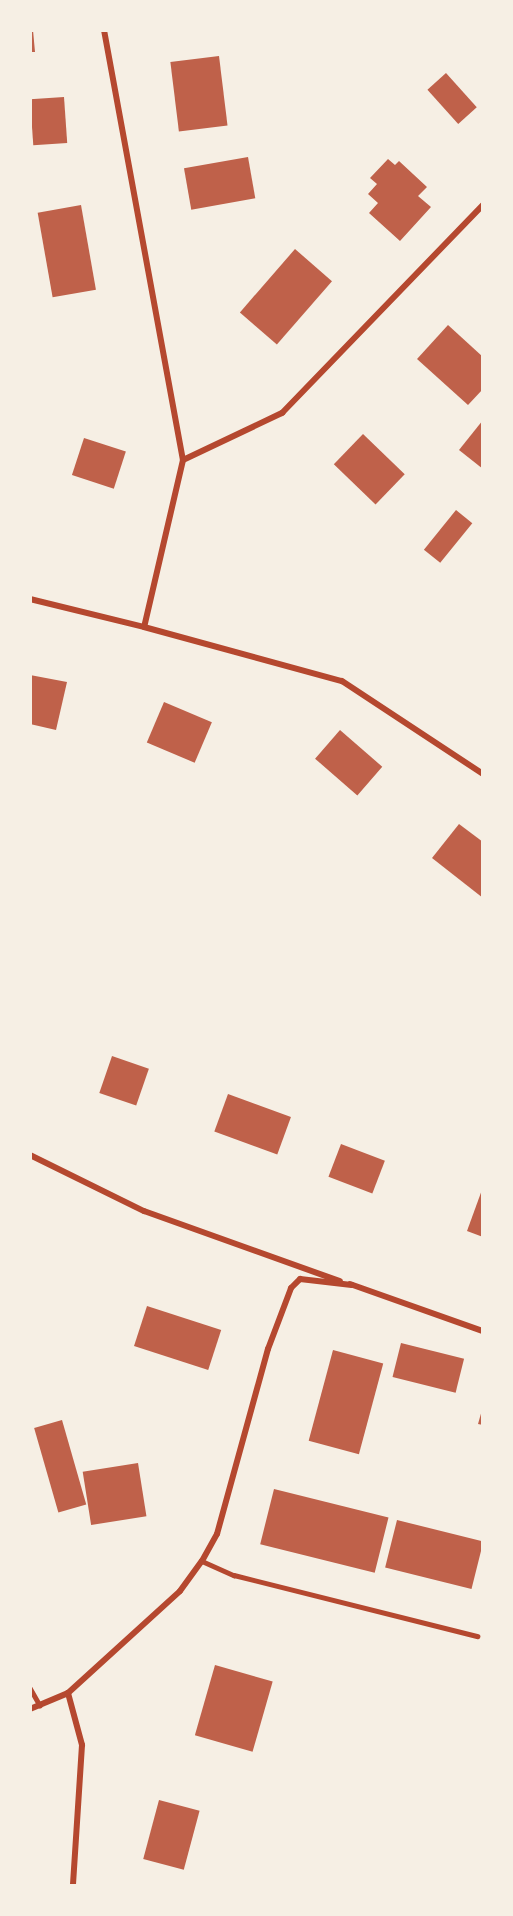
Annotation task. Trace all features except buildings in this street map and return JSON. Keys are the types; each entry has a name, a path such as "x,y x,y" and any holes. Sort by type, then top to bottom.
{"street":[{"path":"104,30 183,460 144,627"},
{"path":"183,460 282,413 483,205"},
{"path":"30,599 144,627 342,681 483,774"},
{"path":"30,1155 144,1211 483,1331"},
{"path":"30,1709 68,1693 180,1591 202,1561 217,1534 268,1349 291,1288 300,1279 352,1285"},
{"path":"68,1693 82,1746 73,1886"}],"lane":[{"path":"202,1561 234,1575 477,1636"},
{"path":"30,1688 40,1706"}]}
